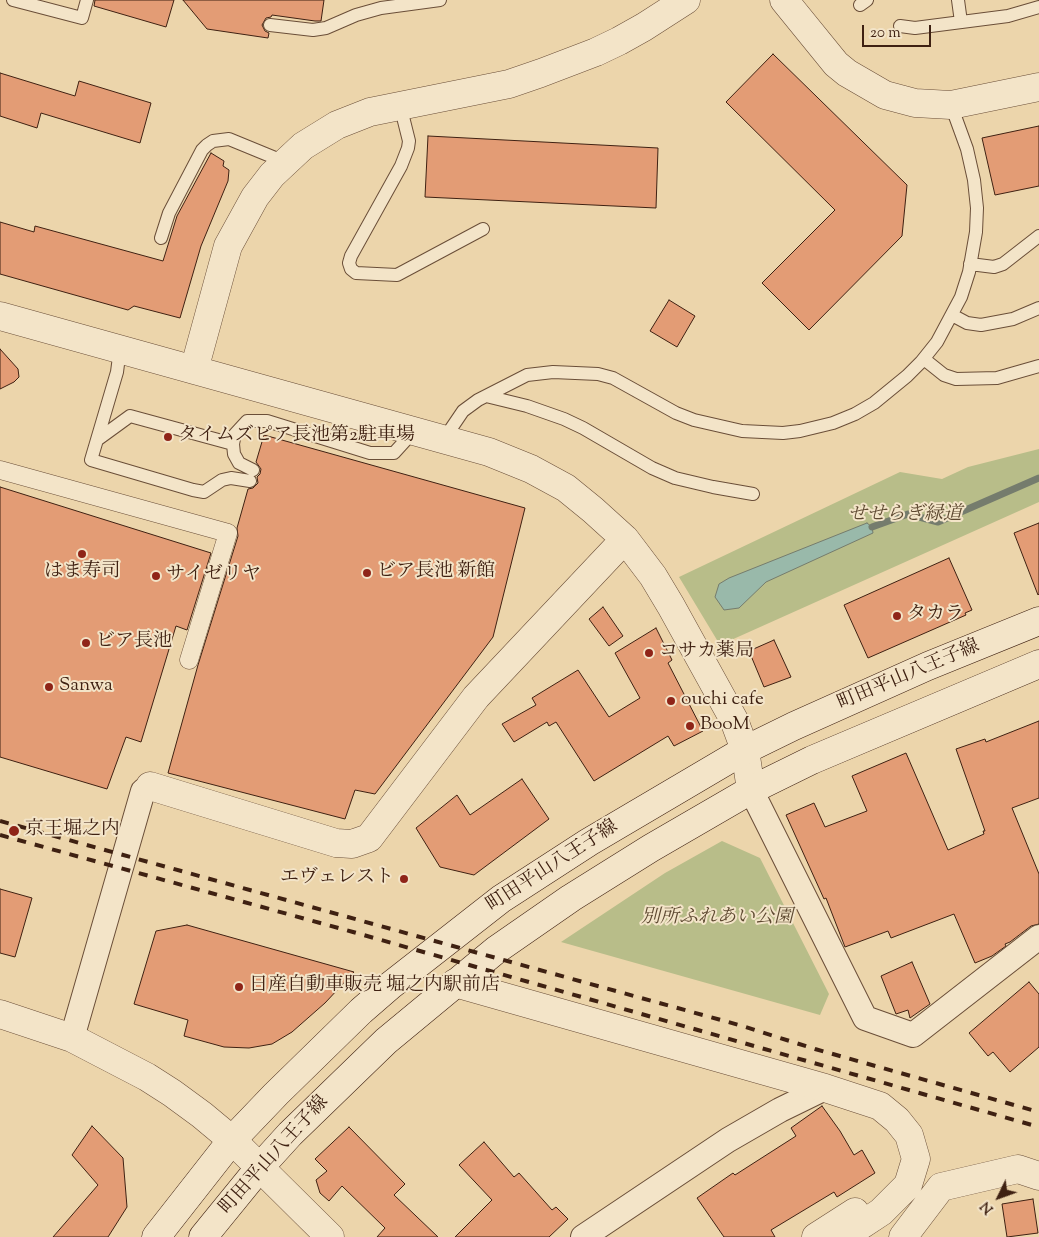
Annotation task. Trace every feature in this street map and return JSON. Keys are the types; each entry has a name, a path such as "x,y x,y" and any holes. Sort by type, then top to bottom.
{"street":[{"path":"194,370 228,246 255,197 272,175 303,146 347,120 370,112 509,84 541,73 596,52 618,41 686,0"},
{"path":"784,0 825,53 846,73 885,94 915,103 951,105 1039,87"},
{"path":"0,316 508,458 548,478 594,510 625,539 652,576 671,606 734,720 745,750 751,790 865,1018 913,1035 1039,937"},
{"path":"0,470 228,533 189,660"},
{"path":"72,1038 143,791 150,786 336,842 352,844 369,838 476,697 625,539"},
{"name":"町田平山八王子線","path":"156,1237 232,1140 276,1094 361,1011 416,964 501,899 582,846 745,750 928,666 1039,621"},
{"name":"町田平山八王子線","path":"203,1237 260,1167 302,1122 386,1041 504,945 603,877 751,790 812,760 1039,664"},
{"path":"455,983 826,1088 880,1106 897,1120 909,1135 916,1159 908,1185 881,1212 843,1237"},
{"path":"2,1018 72,1038 148,1077 172,1093 232,1140 330,1237"},
{"path":"590,1235 728,1140 780,1110 826,1088"},
{"path":"816,1237 877,1198 894,1179 902,1157 897,1120"},
{"path":"903,1237 941,1187 1018,1169 1039,1176"}],"lane":[{"path":"13,0 82,18 87,0"},
{"path":"270,25 298,29 326,28 356,15 381,8 440,0"},
{"path":"958,0 961,22"},
{"path":"900,26 915,28 1008,16 1039,7"},
{"path":"400,105 409,142 408,148 401,166 351,256 349,262 351,268 356,273 397,275 483,229"},
{"path":"444,439 463,411 486,396 527,375 553,372 598,374 613,378 676,413 694,420 742,431 800,431 833,423 855,414 893,389 924,359 937,342 961,297 970,264 976,232 977,208 974,180 967,149 951,105"},
{"path":"161,238 169,213 202,150 213,141 228,139 285,162"},
{"path":"970,264 994,267 1003,264 1039,236"},
{"path":"952,315 967,323 981,325 1014,319 1039,308"},
{"path":"120,349 116,372 91,460 193,490 204,492 222,480 252,476 239,463 234,454 233,444 235,434 247,420 267,422 370,453 394,453 414,431"},
{"path":"924,359 944,375 956,379 997,378 1039,366"},
{"path":"486,396 527,406 564,419 652,468 676,478 753,494"},
{"path":"97,440 130,416 233,444"}],"green space":[{"name":"せせらぎ緑道","path":"1039,449 1039,502 720,645 679,577 900,472 942,479 968,467"},
{"name":"別所ふれあい公園","path":"722,841 760,858 829,994 820,1015 561,942 665,873"}],"shaded area":[{"path":"867,523 872,527 873,533 766,582 739,608 724,610 715,597 719,584 729,578"}],"building":[{"path":"95,0 174,0 166,27 94,6"},
{"path":"183,0 324,0 321,21 272,15 266,18 262,25 265,31 269,33 268,38 207,29"},
{"path":"773,54 907,185 902,236 809,330 762,283 835,210 726,102"},
{"path":"0,73 75,96 79,81 151,103 140,143 41,113 37,128 0,116"},
{"path":"1039,126 1039,186 995,195 982,138"},
{"path":"428,136 658,148 656,208 425,197"},
{"path":"211,153 224,161 223,166 229,170 228,181 201,246 180,318 134,306 128,310 0,274 0,222 34,232 35,226 163,261 177,216"},
{"path":"669,300 695,316 677,347 650,331"},
{"path":"0,349 18,369 19,377 14,382 0,389"},
{"name":"ビア長池 新館","path":"264,435 525,508 493,637 375,794 355,790 345,819 168,773 198,665 238,536 237,528 248,489 253,488 258,483 257,477 261,469 256,462"},
{"name":"ビア長池","path":"0,487 211,553 187,630 176,626 141,742 126,737 107,789 0,757"},
{"path":"1039,523 1039,594 1038,595 1014,533"},
{"path":"949,558 972,610 965,613 966,615 868,658 844,605"},
{"path":"603,607 623,636 609,646 589,619"},
{"path":"656,628 672,660 668,663 703,731 674,746 668,736 594,781 556,722 549,726 547,722 514,742 502,724 536,705 532,698 578,670 609,717 640,698 615,653"},
{"path":"774,640 791,677 764,687 749,651"},
{"path":"1039,721 1039,798 1012,808 1039,874 1039,924 1031,926 1005,944 1006,946 992,956 975,963 954,914 891,938 888,931 845,947 826,898 824,899 786,815 814,803 825,827 867,811 852,776 906,753 948,850 984,834 983,831 985,831 956,749 985,739 986,742"},
{"path":"522,779 549,819 474,875 440,867 416,828 457,795 470,815"},
{"path":"0,889 32,898 15,957 0,953"},
{"name":"日産自動車販売 堀之内駅前店","path":"187,925 354,972 325,1003 292,1032 272,1044 249,1048 224,1047 184,1036 188,1020 134,1004 156,931"},
{"path":"912,962 930,1004 910,1018 908,1010 896,1014 881,976"},
{"path":"1029,982 1039,994 1039,1047 1010,1072 993,1052 988,1056 969,1033"},
{"path":"822,1106 854,1155 862,1150 875,1173 837,1197 834,1192 771,1230 775,1237 724,1237 697,1198 733,1173 735,1175 796,1136 791,1128"},
{"path":"92,1126 123,1158 127,1207 108,1237 53,1237 98,1185 72,1155"},
{"path":"349,1127 405,1184 394,1195 438,1237 377,1237 385,1228 342,1186 329,1201 320,1193 316,1180 327,1171 315,1159"},
{"path":"484,1142 514,1177 519,1173 552,1210 556,1207 568,1219 549,1237 455,1237 492,1200 459,1165"},
{"path":"1033,1199 1038,1233 1007,1237 1002,1204"}],"waterway":[{"path":"872,527 908,514 938,522 1039,478"}],"railway":[{"path":"0,821 739,1025 815,1049 1039,1112"},
{"path":"0,835 353,932 1039,1127"}],"place":[{"name":"タイムズピア長池第2駐車場","path":"168,437"},
{"name":"はま寿司","path":"82,554"},
{"name":"ビア長池 新館","path":"367,573"},
{"name":"サイゼリヤ","path":"156,576"},
{"name":"タカラ","path":"897,616"},
{"name":"ビア長池","path":"86,643"},
{"name":"コサカ薬局","path":"649,653"},
{"name":"Sanwa","path":"49,687"},
{"name":"ouchi cafe","path":"671,701"},
{"name":"BooM","path":"690,726"},
{"name":"京王堀之内","path":"14,831"},
{"name":"エヴェレスト","path":"404,879"},
{"name":"日産自動車販売 堀之内駅前店","path":"239,987"}]}
